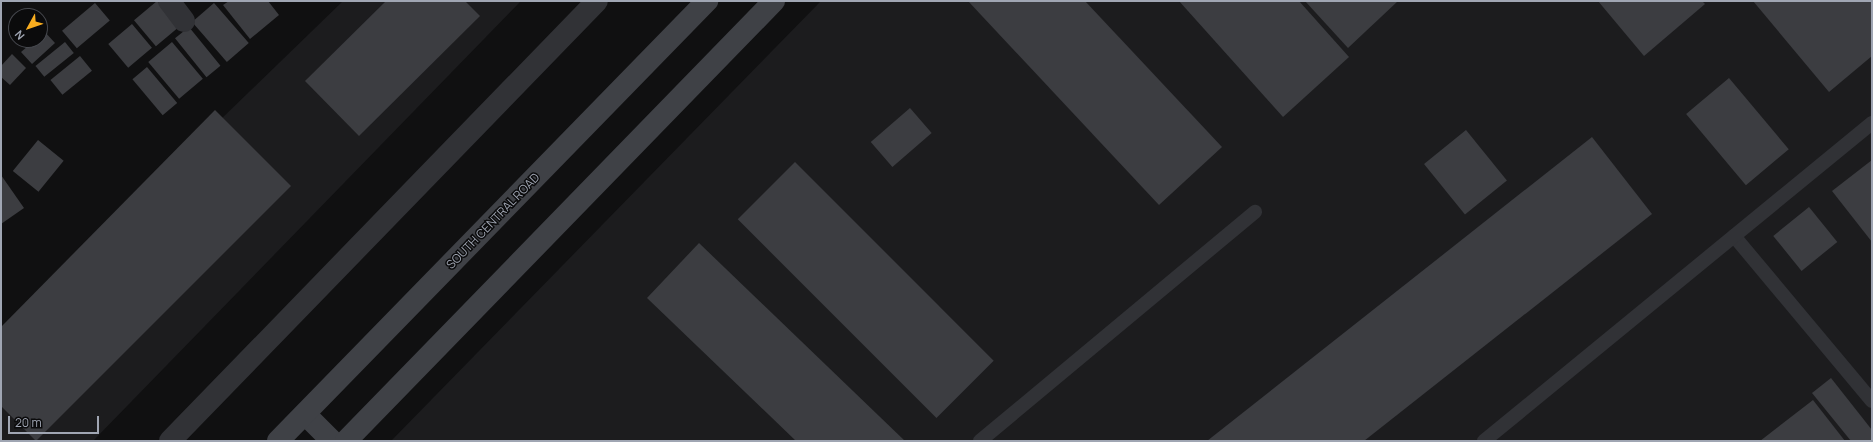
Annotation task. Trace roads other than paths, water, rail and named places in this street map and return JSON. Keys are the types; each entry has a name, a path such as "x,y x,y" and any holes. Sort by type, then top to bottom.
{"main road":[{"name":"SOUTH CENTRAL ROAD","path":"278,441 707,1"},
{"path":"346,441 774,1"},
{"path":"305,414 332,441"}],"street":[{"path":"169,1 184,21"},
{"path":"170,441 597,1"}],"lane":[{"path":"1484,441 1872,123"},
{"path":"980,441 1255,212"},
{"path":"1734,236 1872,402"}]}
